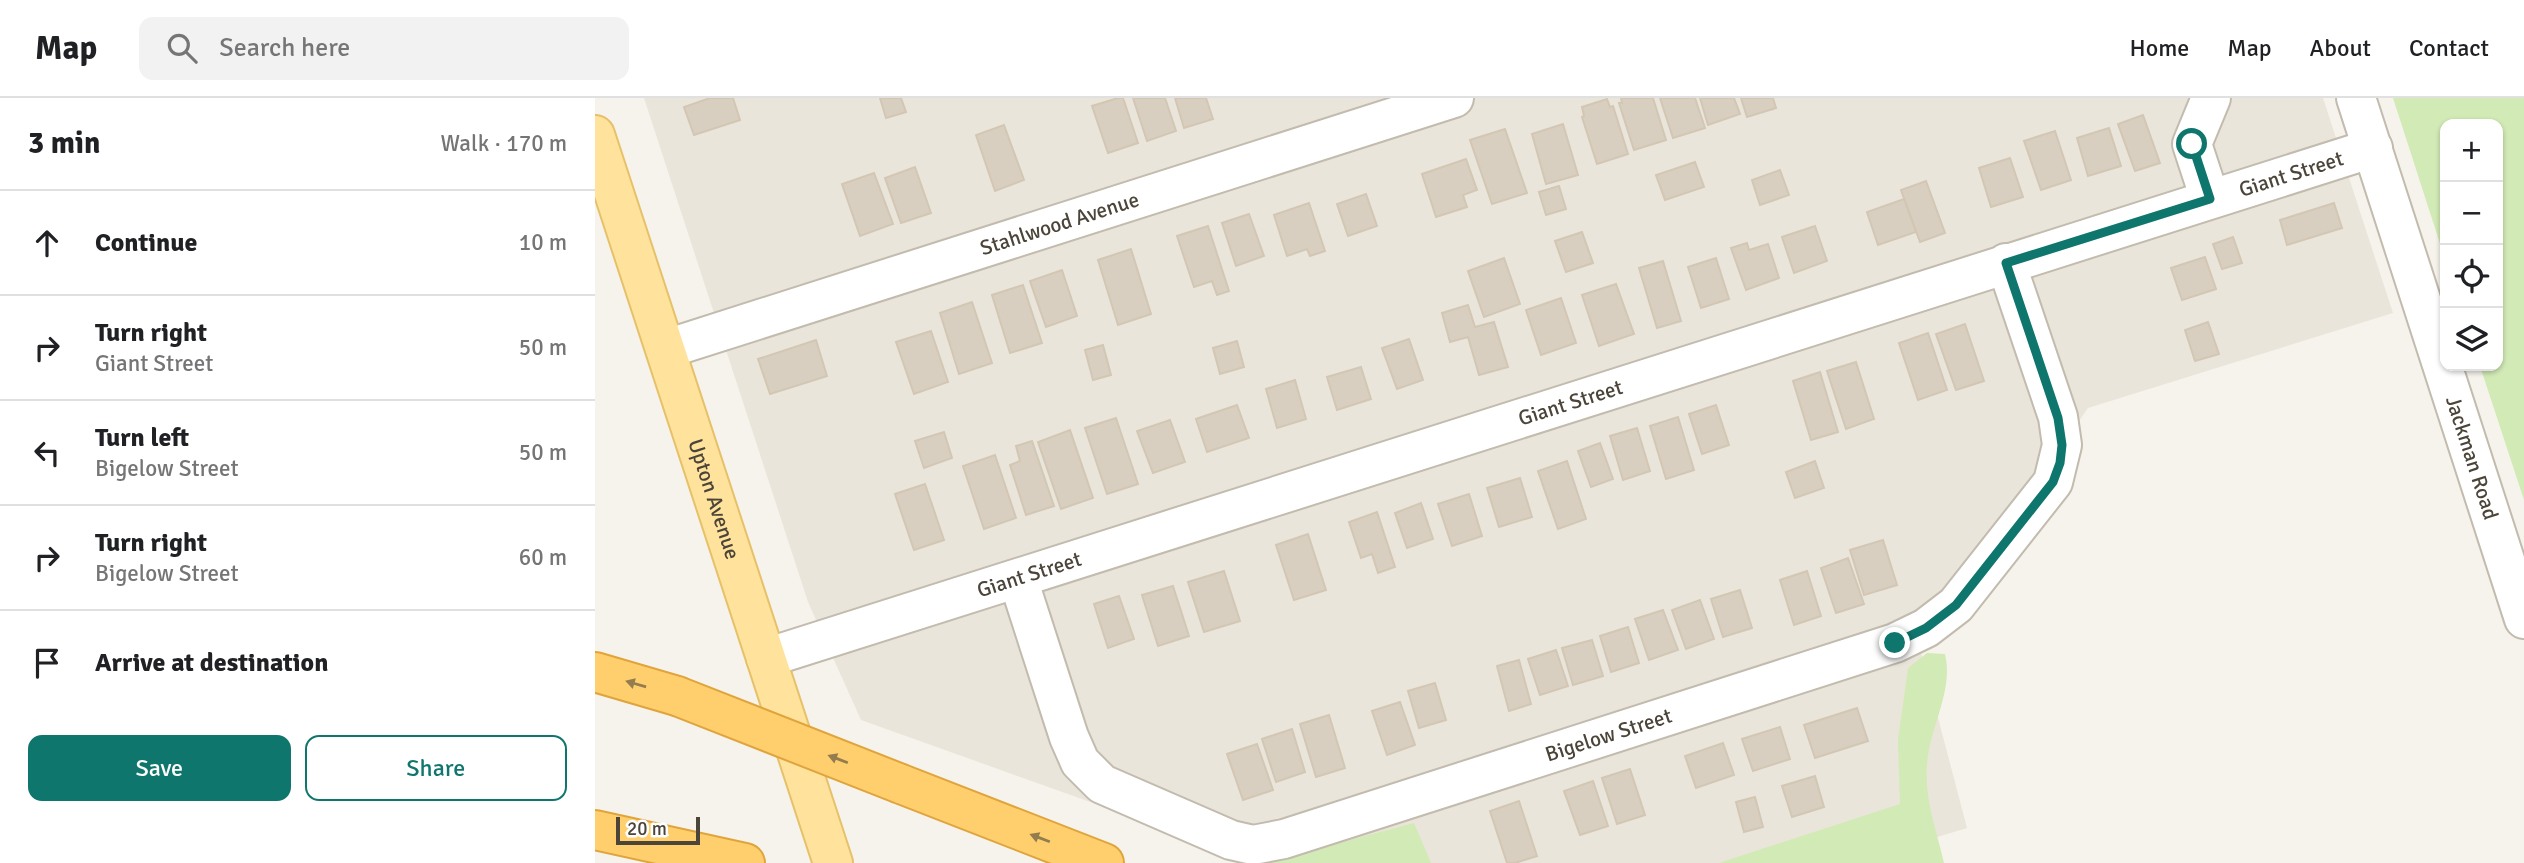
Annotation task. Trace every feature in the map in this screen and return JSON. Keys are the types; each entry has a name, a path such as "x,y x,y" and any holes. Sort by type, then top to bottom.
{"highway":[{"path":"595,672 677,696 1104,863"},
{"path":"595,830 735,861"}],"main road":[{"name":"Upton Avenue","path":"595,135 833,863"}],"street":[{"name":"Stahlwood Avenue","path":"666,349 1454,98"},
{"path":"2210,199 2192,144 2211,98"},
{"name":"Jackman Road","path":"2356,98 2524,619"},
{"name":"Giant Street","path":"766,658 2373,148"},
{"name":"Bigelow Street","path":"1018,579 1069,737 1080,762 1102,783 1231,840 1253,845 1297,835 1895,643 1926,628 1956,605 2053,482 2060,463 2062,445 2058,418 2006,263"}],"shaded area":[{"path":"644,98 2323,98 2393,313 2088,408 1920,649 1967,828 1852,863 1261,863 861,720 808,602"}],"green space":[{"path":"2393,98 2524,98 2524,500 2482,371 2503,371 2503,119 2440,119 2440,244"},
{"path":"1927,653 1945,654 1947,668 1944,696 1927,766 1929,803 1944,863 1719,863 1900,804 1898,740 1908,668"},
{"path":"1414,823 1431,863 1269,863 1286,857"}],"building":[{"path":"710,98 733,98 740,120 694,135 684,107"},
{"path":"880,98 901,98 906,112 886,118"},
{"path":"1123,98 1138,143 1108,153 1092,106"},
{"path":"1133,98 1165,98 1176,131 1147,141"},
{"path":"1175,98 1206,98 1213,119 1184,128"},
{"path":"1621,98 1653,98 1666,140 1634,150 1619,103 1622,103"},
{"path":"1660,98 1695,98 1705,128 1673,138"},
{"path":"1700,98 1734,98 1740,114 1708,125"},
{"path":"1741,98 1773,98 1776,108 1747,117"},
{"path":"1607,99 1610,107 1613,106 1628,154 1597,164 1582,117 1582,107"},
{"path":"2143,115 2160,163 2135,171 2118,124"},
{"path":"1563,124 1578,175 1546,184 1532,134"},
{"path":"1004,125 1024,180 995,191 976,135"},
{"path":"2109,128 2121,166 2088,176 2077,138"},
{"path":"1505,129 1527,193 1492,204 1470,140"},
{"path":"2055,131 2071,180 2041,190 2024,141"},
{"path":"2010,158 2023,197 1991,207 1979,168"},
{"path":"1466,159 1477,190 1463,195 1467,207 1436,217 1422,174"},
{"path":"1695,162 1704,187 1665,200 1656,175"},
{"path":"915,167 931,213 901,223 885,178"},
{"path":"1780,170 1789,195 1760,205 1752,180"},
{"path":"874,173 893,224 860,236 842,184"},
{"path":"1926,181 1945,233 1920,242 1901,190"},
{"path":"1559,186 1566,209 1546,215 1539,192"},
{"path":"1366,194 1377,226 1348,236 1337,204"},
{"path":"1904,199 1916,232 1878,245 1867,212"},
{"path":"1309,203 1325,251 1310,256 1307,249 1287,256 1274,215"},
{"path":"2334,203 2342,228 2287,245 2280,220"},
{"path":"1249,214 1264,256 1236,266 1222,223"},
{"path":"1208,226 1229,291 1217,295 1212,281 1194,287 1177,236"},
{"path":"1815,226 1827,261 1794,273 1782,237"},
{"path":"1582,232 1593,263 1566,272 1555,241"},
{"path":"2233,237 2242,263 2222,269 2213,244"},
{"path":"1747,243 1749,250 1768,244 1779,278 1746,290 1731,248"},
{"path":"1131,249 1151,314 1118,325 1098,260"},
{"path":"2205,257 2216,289 2182,300 2171,268"},
{"path":"1504,258 1520,304 1484,317 1468,271"},
{"path":"1716,258 1729,299 1701,308 1688,267"},
{"path":"1663,261 1681,321 1657,328 1639,268"},
{"path":"1062,270 1077,316 1046,327 1030,281"},
{"path":"1616,284 1634,334 1599,346 1582,295"},
{"path":"1023,285 1042,343 1010,353 992,295"},
{"path":"1561,298 1576,343 1541,355 1526,310"},
{"path":"972,302 992,363 959,374 940,313"},
{"path":"1468,305 1475,327 1494,322 1508,367 1479,375 1468,337 1450,342 1442,313"},
{"path":"2208,322 2219,354 2195,361 2185,330"},
{"path":"1965,324 1984,381 1956,390 1936,334"},
{"path":"931,331 948,382 914,394 896,342"},
{"path":"1928,333 1947,390 1918,400 1899,343"},
{"path":"1409,339 1423,380 1397,389 1382,348"},
{"path":"816,340 827,376 770,394 758,359"},
{"path":"1237,341 1244,367 1220,374 1213,348"},
{"path":"1103,345 1111,375 1093,380 1085,350"},
{"path":"1856,362 1874,419 1846,429 1827,371"},
{"path":"1361,367 1371,399 1337,410 1327,377"},
{"path":"1820,372 1838,432 1811,440 1793,381"},
{"path":"1295,380 1306,419 1277,428 1266,389"},
{"path":"1237,405 1249,438 1207,452 1196,419"},
{"path":"1716,405 1729,445 1702,454 1689,414"},
{"path":"1678,417 1694,470 1666,479 1650,426"},
{"path":"1116,418 1138,484 1107,494 1085,428"},
{"path":"1170,420 1185,462 1153,473 1137,431"},
{"path":"1637,428 1650,471 1623,480 1610,436"},
{"path":"1070,430 1093,498 1061,509 1038,442"},
{"path":"944,432 952,458 924,468 915,441"},
{"path":"1032,441 1054,506 1026,515 1010,465 1020,461 1016,446"},
{"path":"1600,443 1613,479 1591,487 1578,451"},
{"path":"995,455 1016,518 984,529 963,466"},
{"path":"1567,461 1586,519 1558,529 1538,471"},
{"path":"1815,461 1824,488 1795,498 1786,472"},
{"path":"1520,478 1532,517 1499,527 1487,488"},
{"path":"925,484 944,540 914,550 895,494"},
{"path":"1469,494 1482,536 1452,546 1438,504"},
{"path":"1421,503 1433,539 1407,548 1395,513"},
{"path":"1377,512 1395,567 1378,573 1372,554 1361,558 1349,522"},
{"path":"1308,534 1326,590 1294,600 1276,545"},
{"path":"1883,540 1897,585 1864,595 1850,550"},
{"path":"1848,558 1864,604 1836,613 1821,568"},
{"path":"1224,571 1240,621 1204,632 1188,582"},
{"path":"1807,571 1821,616 1794,625 1780,580"},
{"path":"1173,586 1189,636 1158,646 1142,595"},
{"path":"1740,590 1752,628 1723,637 1711,599"},
{"path":"1119,596 1134,639 1108,648 1094,604"},
{"path":"1700,600 1714,639 1686,649 1672,610"},
{"path":"1663,610 1678,650 1649,660 1635,619"},
{"path":"1628,627 1639,663 1611,672 1600,636"},
{"path":"1592,640 1603,676 1573,685 1562,648"},
{"path":"1556,650 1568,686 1540,695 1528,659"},
{"path":"1519,660 1531,704 1509,711 1497,666"},
{"path":"1435,683 1446,720 1419,728 1408,691"},
{"path":"1400,702 1415,745 1387,755 1372,711"},
{"path":"1857,708 1868,741 1815,758 1804,725"},
{"path":"1329,715 1345,768 1316,777 1300,724"},
{"path":"1780,727 1790,759 1753,771 1742,739"},
{"path":"1292,729 1305,772 1276,782 1262,739"},
{"path":"1723,743 1734,775 1696,788 1685,756"},
{"path":"1257,744 1273,790 1243,800 1227,754"},
{"path":"1630,769 1645,815 1617,824 1602,778"},
{"path":"1815,776 1824,807 1792,817 1782,786"},
{"path":"1593,781 1608,826 1580,835 1564,791"},
{"path":"1755,797 1763,827 1744,832 1736,802"},
{"path":"1519,801 1537,856 1507,863 1490,811"}],"route":[{"path":"1895,643 1926,628 1956,605 2053,482 2060,463 2062,445 2058,418 2006,263 2210,199 2192,144"}]}
